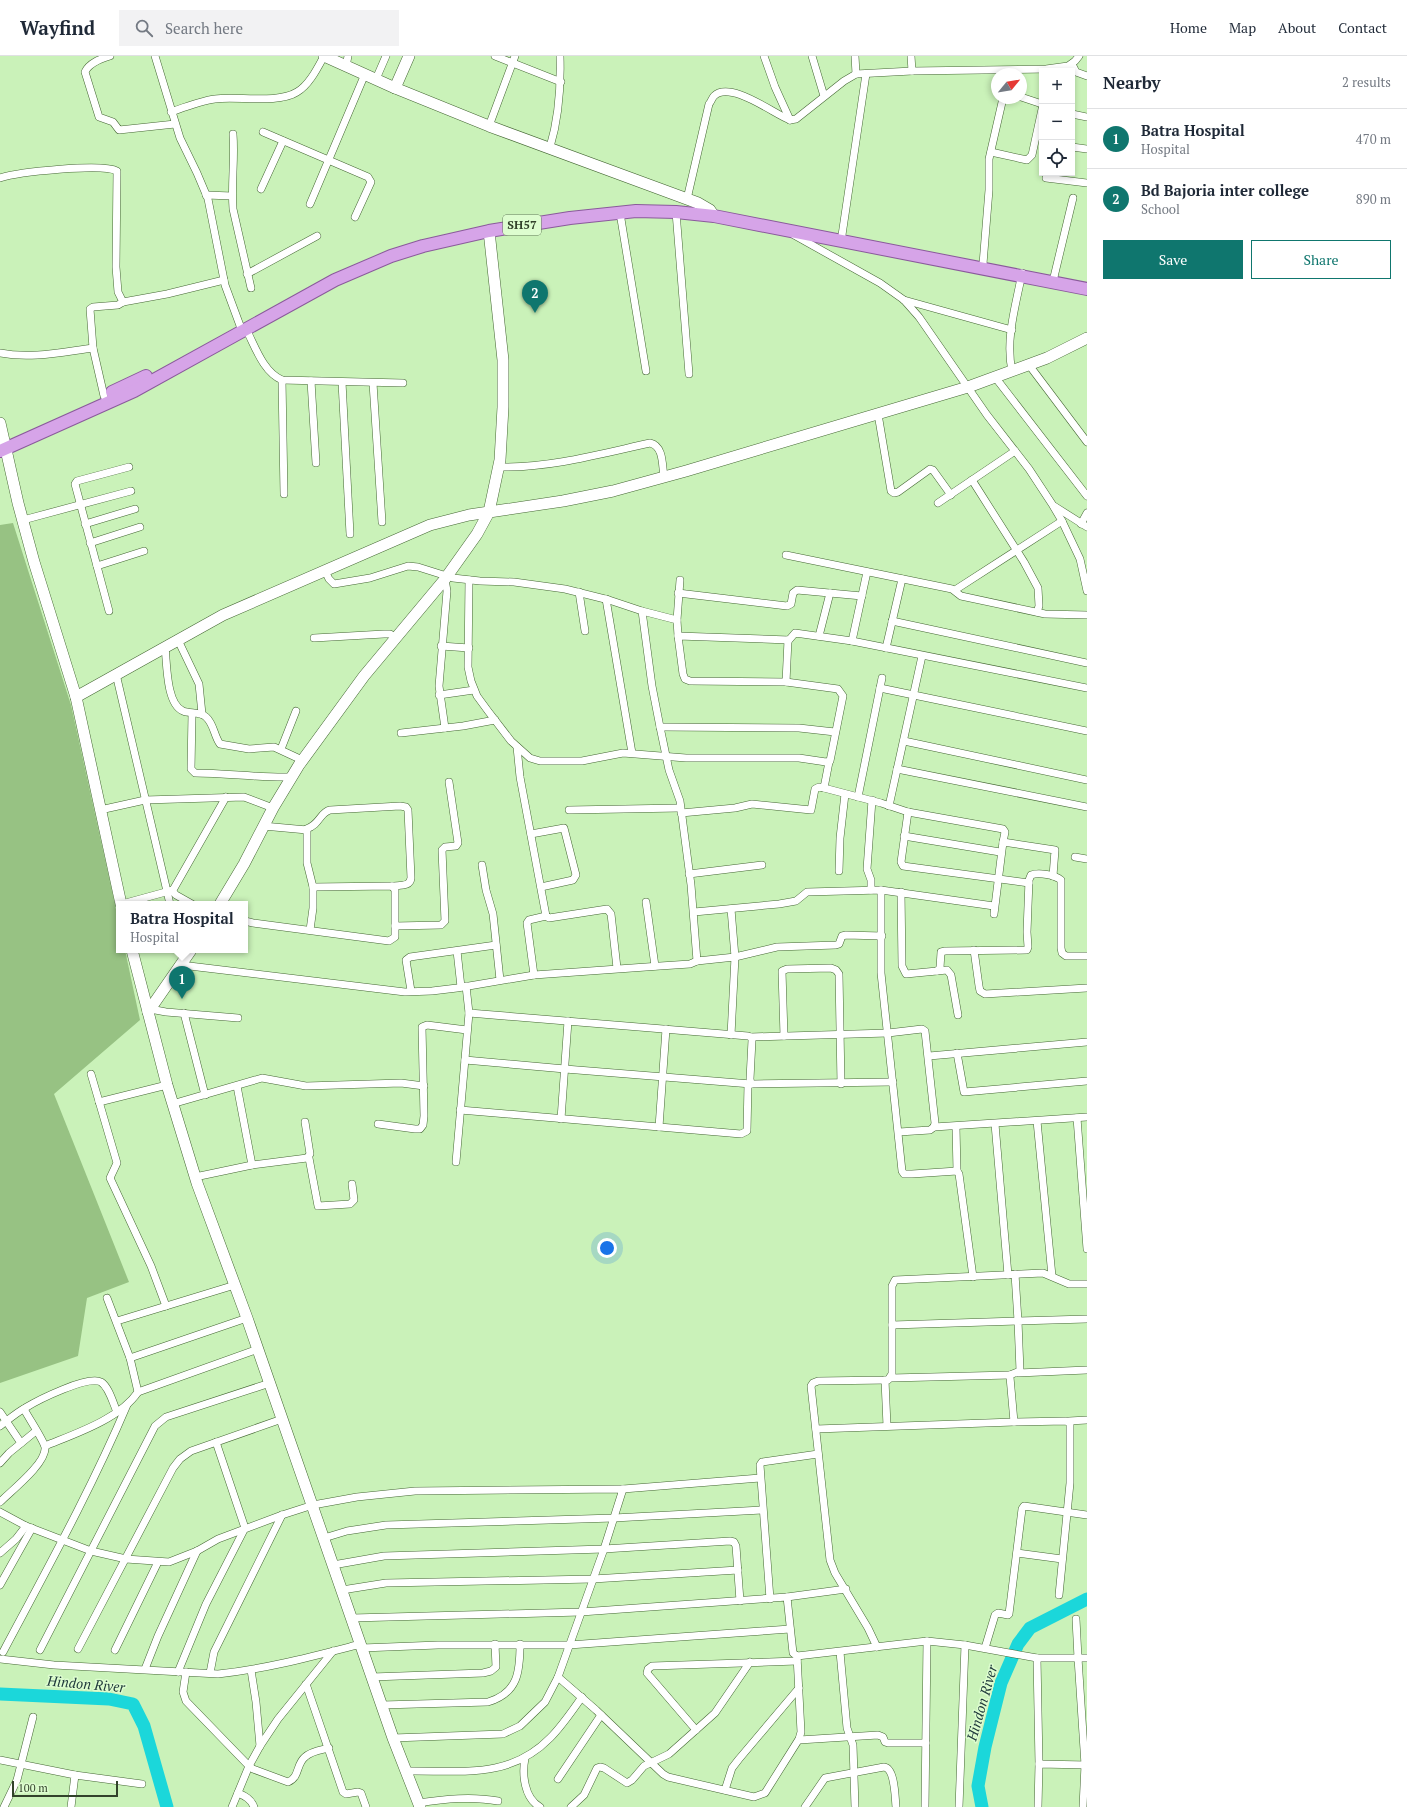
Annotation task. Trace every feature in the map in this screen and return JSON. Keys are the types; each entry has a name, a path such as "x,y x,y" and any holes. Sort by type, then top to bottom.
{"main road":[{"name":"SH57","path":"2,446 134,391 331,275 369,258 421,241 478,226 568,212 636,206 660,206 773,221 842,235 935,258 983,264 1087,290"},
{"name":"SH57","path":"2,446 159,370 335,280 373,263 423,246 489,231 570,218 636,211 712,213 783,229 935,258 1022,274 1054,277 1087,283"}],"street":[{"path":"110,56 87,67 85,72 99,117 113,122 119,130 175,124"},
{"path":"155,56 180,138 206,195 214,226 224,280 243,328 263,362 276,378 282,380 404,383"},
{"path":"171,112 197,103 215,99 273,98 290,95 303,87 315,73 324,56 347,61 365,74 395,88 489,126 550,147 687,199 712,213"},
{"path":"376,79 386,56"},
{"path":"395,88 409,56"},
{"path":"495,56 514,59 561,82"},
{"path":"550,147 556,127 561,82 560,56"},
{"path":"764,56 775,87 790,120"},
{"path":"812,56 824,96"},
{"path":"855,56 856,74"},
{"path":"911,56 912,70"},
{"path":"1059,68 1072,64 1079,56"},
{"path":"489,126 514,59"},
{"path":"1072,64 1076,72 1087,76"},
{"path":"687,199 710,104 714,96 721,92 730,92 746,98 769,108 790,120 796,119 824,96 856,74 912,70 991,72"},
{"path":"1027,71 1039,70"},
{"path":"310,204 365,74"},
{"path":"842,235 866,74"},
{"path":"1027,99 1039,103"},
{"path":"983,264 991,152 1002,104"},
{"path":"1075,115 1087,117"},
{"path":"262,132 368,177 371,182 355,217"},
{"path":"234,134 235,155 232,196 234,216 251,288"},
{"path":"262,189 283,141"},
{"path":"991,152 1027,160 1039,142"},
{"path":"1075,147 1087,149"},
{"path":"0,178 36,170 102,168 117,171 116,267 118,292 123,302"},
{"path":"1046,178 1087,183"},
{"path":"206,195 232,196"},
{"path":"1054,277 1073,198"},
{"path":"676,212 689,374"},
{"path":"620,213 646,370"},
{"path":"783,229 827,255 867,275 904,300 919,317 1052,504 1080,559 1087,591"},
{"path":"222,901 244,864 273,808 302,760 364,676 446,578 477,534 489,512 499,467 503,434 503,360 489,231"},
{"path":"247,274 317,236"},
{"path":"1012,371 1009,357 1012,330 1022,274"},
{"path":"104,396 93,348 90,309 93,307 118,305 123,302 167,294 224,280"},
{"path":"904,300 1012,330"},
{"path":"76,697 223,615 430,525 451,519 563,501 613,491 664,477 968,387 1047,358 1087,338"},
{"path":"0,353 20,356 42,355 93,348"},
{"path":"1029,364 1087,442"},
{"path":"995,377 1087,496"},
{"path":"282,380 284,494"},
{"path":"311,381 316,463"},
{"path":"342,382 350,534"},
{"path":"373,383 382,522"},
{"path":"878,414 891,491 894,493 898,492 930,469 933,470 951,495"},
{"path":"0,423 2,446 22,520 76,697 120,901"},
{"path":"499,467 521,468 542,465 650,444 656,445 659,449 664,477"},
{"path":"938,503 1015,451"},
{"path":"109,611 75,486 77,481 129,467"},
{"path":"972,480 1038,588 1039,606 1037,612"},
{"path":"22,520 131,491"},
{"path":"1052,504 1084,526 1087,513"},
{"path":"85,524 135,510"},
{"path":"955,590 1062,521"},
{"path":"90,543 140,527"},
{"path":"96,566 144,551"},
{"path":"786,555 955,590 961,596 1037,612 1087,615"},
{"path":"325,571 329,579 334,584 370,578 408,566 431,570 446,578 514,582 579,592 677,620"},
{"path":"852,642 867,572"},
{"path":"445,728 439,695 441,646 447,591 446,578"},
{"path":"886,648 902,579"},
{"path":"469,580 468,667 474,690 495,720 517,747 530,758 540,761 582,761 618,753 632,753 666,757 799,758 829,762"},
{"path":"680,580 677,620 683,674 685,679 690,681 786,682 838,688 843,696 824,788"},
{"path":"678,593 787,606 791,604 793,593 796,590 862,596"},
{"path":"579,592 585,631"},
{"path":"819,636 830,592"},
{"path":"606,599 632,753"},
{"path":"642,611 652,686 660,727 666,757 681,810 694,912 697,961"},
{"path":"892,622 1087,663"},
{"path":"678,636 788,640 791,640 795,633 819,636 1087,688"},
{"path":"314,638 390,634 395,638"},
{"path":"178,640 199,684 202,714"},
{"path":"786,682 788,640"},
{"path":"441,646 469,648"},
{"path":"165,647 170,692 173,700 181,710 192,714 202,714 210,721 219,742 223,746 249,749 268,746 281,749 302,760"},
{"path":"889,806 904,741 912,695 922,656"},
{"path":"116,674 145,800 170,892 170,901"},
{"path":"858,797 882,678"},
{"path":"880,688 1087,731"},
{"path":"439,695 474,690"},
{"path":"281,749 296,711"},
{"path":"192,714 190,768 195,773 232,773 268,778 291,777"},
{"path":"401,733 495,720"},
{"path":"660,727 799,728 835,732"},
{"path":"904,741 1087,780"},
{"path":"517,747 520,777 546,916"},
{"path":"897,769 1087,807"},
{"path":"395,926 441,925 446,921 442,850 445,847 456,846 458,843 449,782"},
{"path":"569,810 681,810 735,808 752,804 809,811 813,808 815,789 819,787 872,800 908,812 1003,829 1005,832 1000,852 994,914"},
{"path":"839,871 839,851 845,794"},
{"path":"100,810 145,800 226,797 244,797 273,808"},
{"path":"170,892 226,797"},
{"path":"871,890 867,869 872,800"},
{"path":"263,826 306,829 314,827 326,811 330,810 400,806 408,810 411,878 408,885 313,887"},
{"path":"908,812 901,862 903,866 1029,883"},
{"path":"531,834 564,828 576,875 573,880 541,886"},
{"path":"306,829 308,834 307,863 313,887 313,908 310,930"},
{"path":"904,836 1000,852"},
{"path":"1003,842 1055,850 1053,876"},
{"path":"1075,857 1087,859"},
{"path":"689,874 762,865"},
{"path":"482,866 486,890 493,914 500,980"},
{"path":"937,971 940,968 941,952 945,951 1027,950 1029,883 1031,875 1035,874 1057,877 1062,883 1062,953 1066,956 1087,956"},
{"path":"248,922 389,941 395,937 395,890 392,886"},
{"path":"694,912 796,901 807,892 871,890 901,892 994,906"},
{"path":"881,890 881,973 902,1171 904,1174 957,1171"},
{"path":"133,901 170,892 187,901"},
{"path":"901,892 904,971 906,974 947,970 951,975 958,1015"},
{"path":"646,902 655,966"},
{"path":"534,975 527,923 530,920 546,916 549,918 607,909 611,914 617,968"},
{"path":"731,909 735,957 731,1035"},
{"path":"149,1010 182,958 410,991 432,991 534,975 690,964 697,961 735,957 777,947 836,945 839,944 842,936 846,935 882,936"},
{"path":"410,991 407,958 496,945"},
{"path":"974,950 980,991 985,994 1087,988"},
{"path":"456,951 468,1013 456,1162"},
{"path":"133,953 149,1010 172,1104 195,1177 258,1349 393,1738 419,1805 462,1798 479,1798 498,1802"},
{"path":"784,1036 782,971 787,969 831,968 836,970 839,974 841,1084"},
{"path":"149,1010 238,1018"},
{"path":"184,1013 205,1095"},
{"path":"468,1013 751,1037 888,1033 922,1029 926,1031 935,1123 934,1127"},
{"path":"561,1119 568,1021"},
{"path":"378,1124 420,1129 422,1125 424,1116 424,1086 422,1027 427,1025 467,1030"},
{"path":"659,1127 666,1029"},
{"path":"460,1110 744,1133 747,1131 751,1037"},
{"path":"929,1056 1087,1042"},
{"path":"957,1053 964,1092 1087,1081"},
{"path":"465,1060 565,1070 750,1084 841,1084 893,1082"},
{"path":"91,1074 117,1163 110,1178 151,1266 166,1306"},
{"path":"172,1104 262,1078 306,1086 401,1084 424,1086"},
{"path":"99,1102 167,1085"},
{"path":"237,1086 252,1165"},
{"path":"899,1132 930,1130 934,1127 956,1127 1087,1117"},
{"path":"1077,1118 1087,1249"},
{"path":"1037,1120 1052,1276"},
{"path":"305,1122 310,1154 309,1158 318,1206 343,1205 353,1202 352,1184"},
{"path":"995,1124 1008,1275"},
{"path":"956,1127 957,1171 959,1174 973,1277"},
{"path":"195,1177 252,1165 309,1158"},
{"path":"887,1426 888,1379 892,1374 892,1286 895,1280 1043,1273 1069,1284 1087,1284"},
{"path":"1016,1274 1021,1369 1018,1373"},
{"path":"117,1321 235,1285"},
{"path":"107,1298 130,1358 138,1392"},
{"path":"130,1358 247,1318"},
{"path":"892,1325 1087,1319"},
{"path":"45,1446 90,1427 117,1412 127,1405 138,1392 258,1349"},
{"path":"877,1647 846,1589 835,1573 830,1560 811,1386 812,1382 1087,1370"},
{"path":"1010,1374 1014,1422"},
{"path":"0,1426 24,1408 41,1399 84,1382 92,1381 100,1382 106,1386 117,1412"},
{"path":"40,1650 155,1426 166,1417 270,1383"},
{"path":"127,1405 63,1540 1,1656 54,1665 218,1674 251,1670 362,1646 495,1644 569,1645 790,1629"},
{"path":"0,1502 39,1463 45,1453 45,1446 24,1408"},
{"path":"0,1412 21,1444"},
{"path":"78,1648 173,1468 180,1459 191,1451 282,1419"},
{"path":"816,1429 1087,1420"},
{"path":"1058,1595 1070,1483 1069,1421"},
{"path":"0,1463 36,1431"},
{"path":"178,1672 206,1604 245,1528 216,1442"},
{"path":"770,1599 759,1468 762,1462 818,1454"},
{"path":"0,1512 29,1527 91,1551 126,1559 158,1562 179,1560 218,1539 282,1515 313,1505 357,1497 415,1491 623,1489 760,1478"},
{"path":"393,1738 503,1734 520,1726 545,1702 558,1677 604,1549 623,1489"},
{"path":"985,1648 995,1615 998,1613 1009,1614 1022,1509 1024,1506 1087,1515"},
{"path":"324,1538 347,1531 386,1525 614,1518 762,1510"},
{"path":"210,1673 214,1652 282,1515"},
{"path":"0,1553 29,1527"},
{"path":"0,1585 29,1527"},
{"path":"333,1565 384,1556 604,1549 730,1541 734,1542 736,1546 740,1601"},
{"path":"145,1669 158,1636 197,1551"},
{"path":"1017,1553 1062,1559"},
{"path":"115,1650 158,1562"},
{"path":"342,1590 386,1583 593,1579 738,1570"},
{"path":"352,1618 581,1612 770,1599 846,1589"},
{"path":"558,1677 582,1697 649,1763 668,1777 754,1797 765,1793 799,1740 801,1732 797,1659 793,1653 787,1597"},
{"path":"1076,1619 1086,1765 1083,1807"},
{"path":"925,1807 927,1641"},
{"path":"696,1730 647,1673 648,1669 652,1666 797,1659 927,1641 985,1648 1037,1658 1087,1658"},
{"path":"372,1677 483,1673 492,1671 496,1667 495,1644"},
{"path":"382,1705 480,1702 496,1699 505,1694 518,1674 520,1667 520,1644"},
{"path":"959,1807 965,1645"},
{"path":"232,1807 249,1766 260,1746 278,1719 334,1651"},
{"path":"840,1652 847,1728 853,1743 855,1807"},
{"path":"1037,1658 1039,1764 1038,1807"},
{"path":"571,1807 584,1795 597,1768 604,1768 628,1783 644,1766 669,1754 722,1706 750,1662"},
{"path":"251,1670 256,1702 260,1746"},
{"path":"186,1672 183,1692 186,1701 253,1769 288,1782 296,1777 305,1756 329,1748"},
{"path":"306,1684 343,1792 346,1794 361,1793 366,1807"},
{"path":"725,1790 732,1768 799,1688"},
{"path":"406,1771 487,1770 510,1765 525,1758 549,1740 582,1697"},
{"path":"558,1779 601,1715"},
{"path":"4,1807 17,1780 33,1717"},
{"path":"799,1740 850,1738 878,1735 883,1737 885,1742 888,1743 926,1742"},
{"path":"525,1758 523,1775 525,1784 531,1799 540,1807"},
{"path":"0,1760 75,1775 142,1784"},
{"path":"1039,1764 1086,1765"},
{"path":"805,1807 824,1778 855,1771 884,1767 888,1768 892,1773 896,1807"},
{"path":"71,1807 75,1775"},
{"path":"238,1793 247,1797 252,1802 254,1807"}],"green space":[{"path":"13,523 71,705 116,909 116,953 126,953 140,1020 54,1094 129,1282 87,1298 78,1356 0,1383 0,525"}],"waterway":[{"name":"Hindon River","path":"982,1807 978,1786 985,1747 1001,1683 1018,1644 1030,1628 1087,1599"},
{"name":"Hindon River","path":"0,1694 109,1699 133,1704 144,1726 167,1807"}],"place":[{"name":"Bd Bajoria inter college","path":"535,313"},
{"name":"Batra Hospital","path":"182,999"}]}
